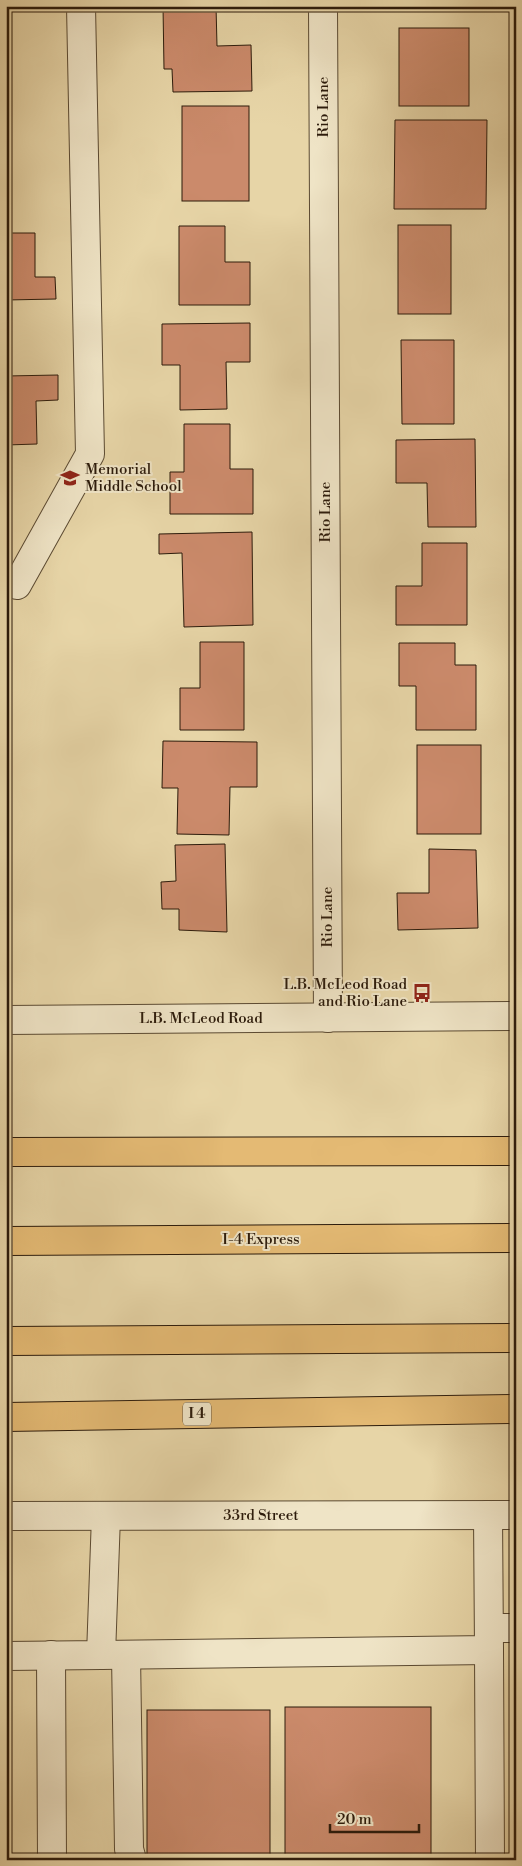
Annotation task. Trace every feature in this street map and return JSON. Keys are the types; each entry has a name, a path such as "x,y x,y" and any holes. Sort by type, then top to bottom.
{"highway":[{"path":"355,1151 516,1142"},
{"path":"6,1152 516,1151"},
{"name":"I-4 Express","path":"6,1241 516,1238"},
{"path":"6,1341 516,1338"},
{"name":"I 4","path":"6,1417 516,1409"}],"street":[{"path":"17,585 90,454 81,6"},
{"name":"Rio Lane","path":"323,6 328,1018"},
{"name":"L.B. McLeod Road","path":"6,1020 516,1016"},
{"path":"488,1515 498,1636 490,1860"},
{"name":"33rd Street","path":"6,1516 516,1515"},
{"path":"106,1516 113,1655 129,1850 132,1860"},
{"path":"6,1656 113,1655 498,1636"},
{"path":"50,1655 52,1860"}],"building":[{"path":"163,6 216,6 217,46 251,45 252,91 173,92 172,69 164,69"},
{"path":"399,28 469,28 469,106 399,106"},
{"path":"182,106 249,106 249,201 182,201"},
{"path":"395,120 487,120 486,209 394,209"},
{"path":"398,225 451,225 451,314 398,314"},
{"path":"179,226 225,226 225,262 250,262 250,305 179,305"},
{"path":"6,233 35,233 35,277 55,277 56,299 6,300"},
{"path":"250,323 250,362 226,362 227,409 180,410 180,365 162,365 162,324"},
{"path":"401,340 454,340 454,424 402,424"},
{"path":"58,375 58,400 36,401 37,444 6,445 6,376"},
{"path":"184,424 230,424 230,469 253,469 253,514 170,514 170,472 184,472"},
{"path":"475,439 476,527 428,527 427,483 396,483 396,440"},
{"path":"252,532 253,625 184,627 182,553 159,554 159,534"},
{"path":"422,543 467,543 467,625 396,625 396,586 422,586"},
{"path":"200,642 244,642 244,730 180,730 180,688 200,688"},
{"path":"399,643 455,643 455,665 476,665 476,730 416,730 416,686 399,686"},
{"path":"163,741 257,742 257,787 230,787 229,835 177,834 178,788 162,788"},
{"path":"417,745 481,745 481,834 417,834"},
{"path":"225,844 227,932 179,930 179,909 162,909 161,882 176,881 175,845"},
{"path":"429,849 476,850 478,928 398,930 397,893 429,893"},
{"path":"285,1707 431,1707 431,1860 285,1860"},
{"path":"147,1710 270,1710 270,1860 147,1860"}],"place":[{"name":"Memorial Middle School","path":"70,478"},
{"name":"L.B. McLeod Road and Rio Lane","path":"422,993"}]}
